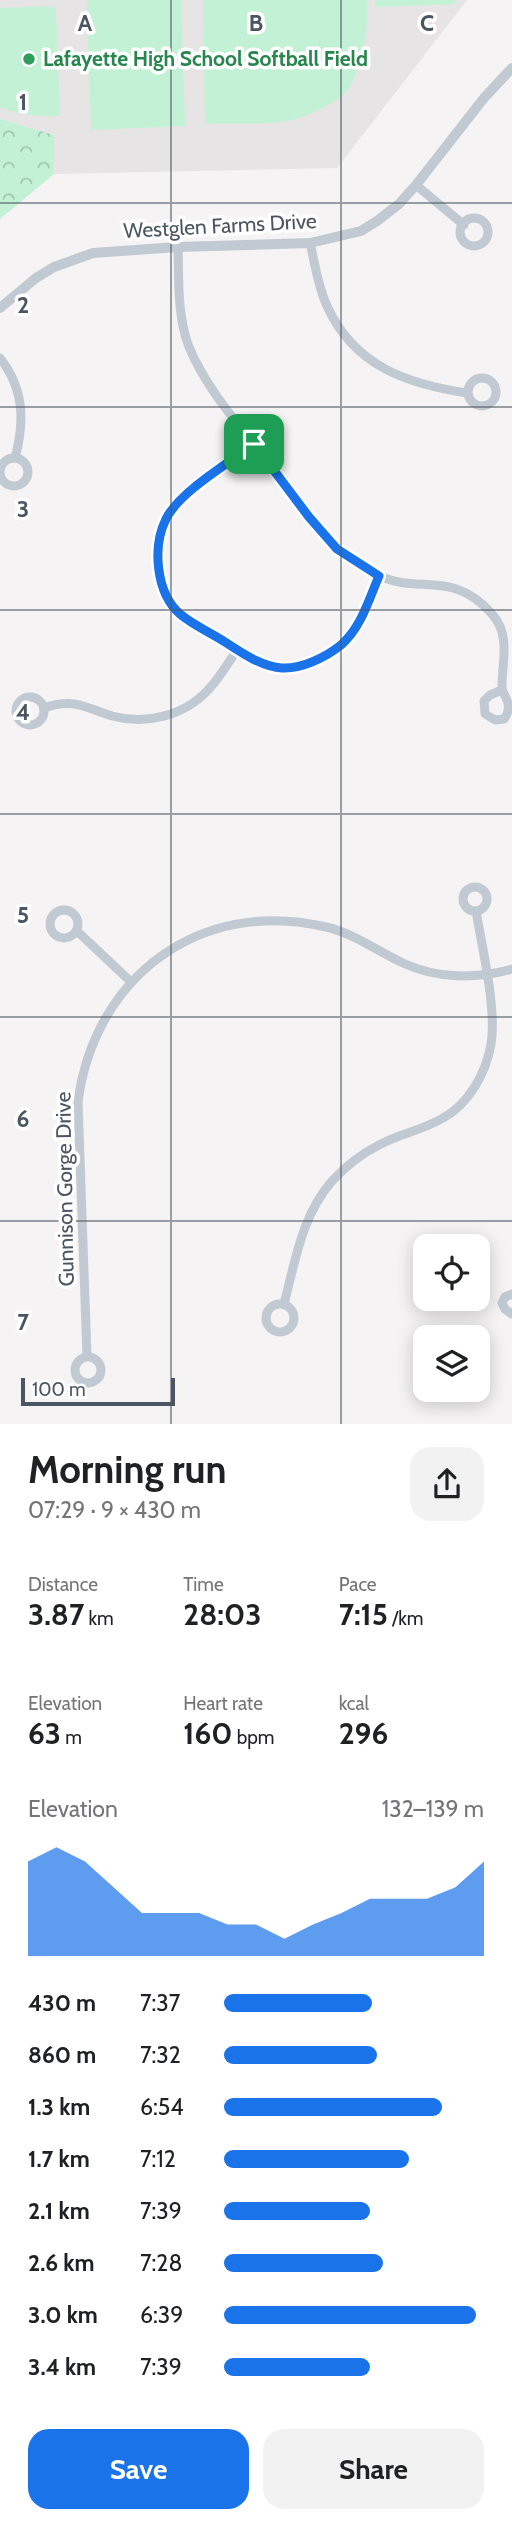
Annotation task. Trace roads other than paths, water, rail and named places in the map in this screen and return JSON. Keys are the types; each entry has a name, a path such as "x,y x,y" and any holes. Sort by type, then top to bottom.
{"street":[{"name":"Westglen Farms Drive","path":"0,308 36,278 54,267 93,253 310,243 361,230 392,209 416,185 484,98 512,68"},
{"path":"416,185 464,225"},
{"path":"310,243 326,305 342,331 362,354 399,377 442,390 467,393"},
{"path":"178,247 180,300 188,345 207,384 309,517 337,549 379,576 404,582 456,587 474,596 495,617 505,647 502,690"},
{"path":"0,358 18,388 22,409 15,457"},
{"path":"254,444 180,500 166,519 160,537 160,578 179,613 237,650 272,667 282,668 310,662 342,644 355,629 379,576"},
{"path":"44,708 57,703 69,703 86,705 111,716 136,720 157,718 196,701 210,689 237,650"},
{"path":"284,1304 309,1217 332,1181 353,1161 372,1149 444,1118 461,1104 477,1083 486,1064 493,1025 476,911"},
{"name":"Gunnison Gorge Drive","path":"87,1356 78,1102 84,1067 94,1037 104,1017 130,981 169,950 203,934 227,926 278,921 330,928 420,970 461,976 512,969"},
{"path":"77,930 130,981"},
{"path":"512,1294 505,1297 502,1303 505,1310 512,1314"}],"place":[{"name":"Lafayette High School Softball Field","path":"29,59"}]}
